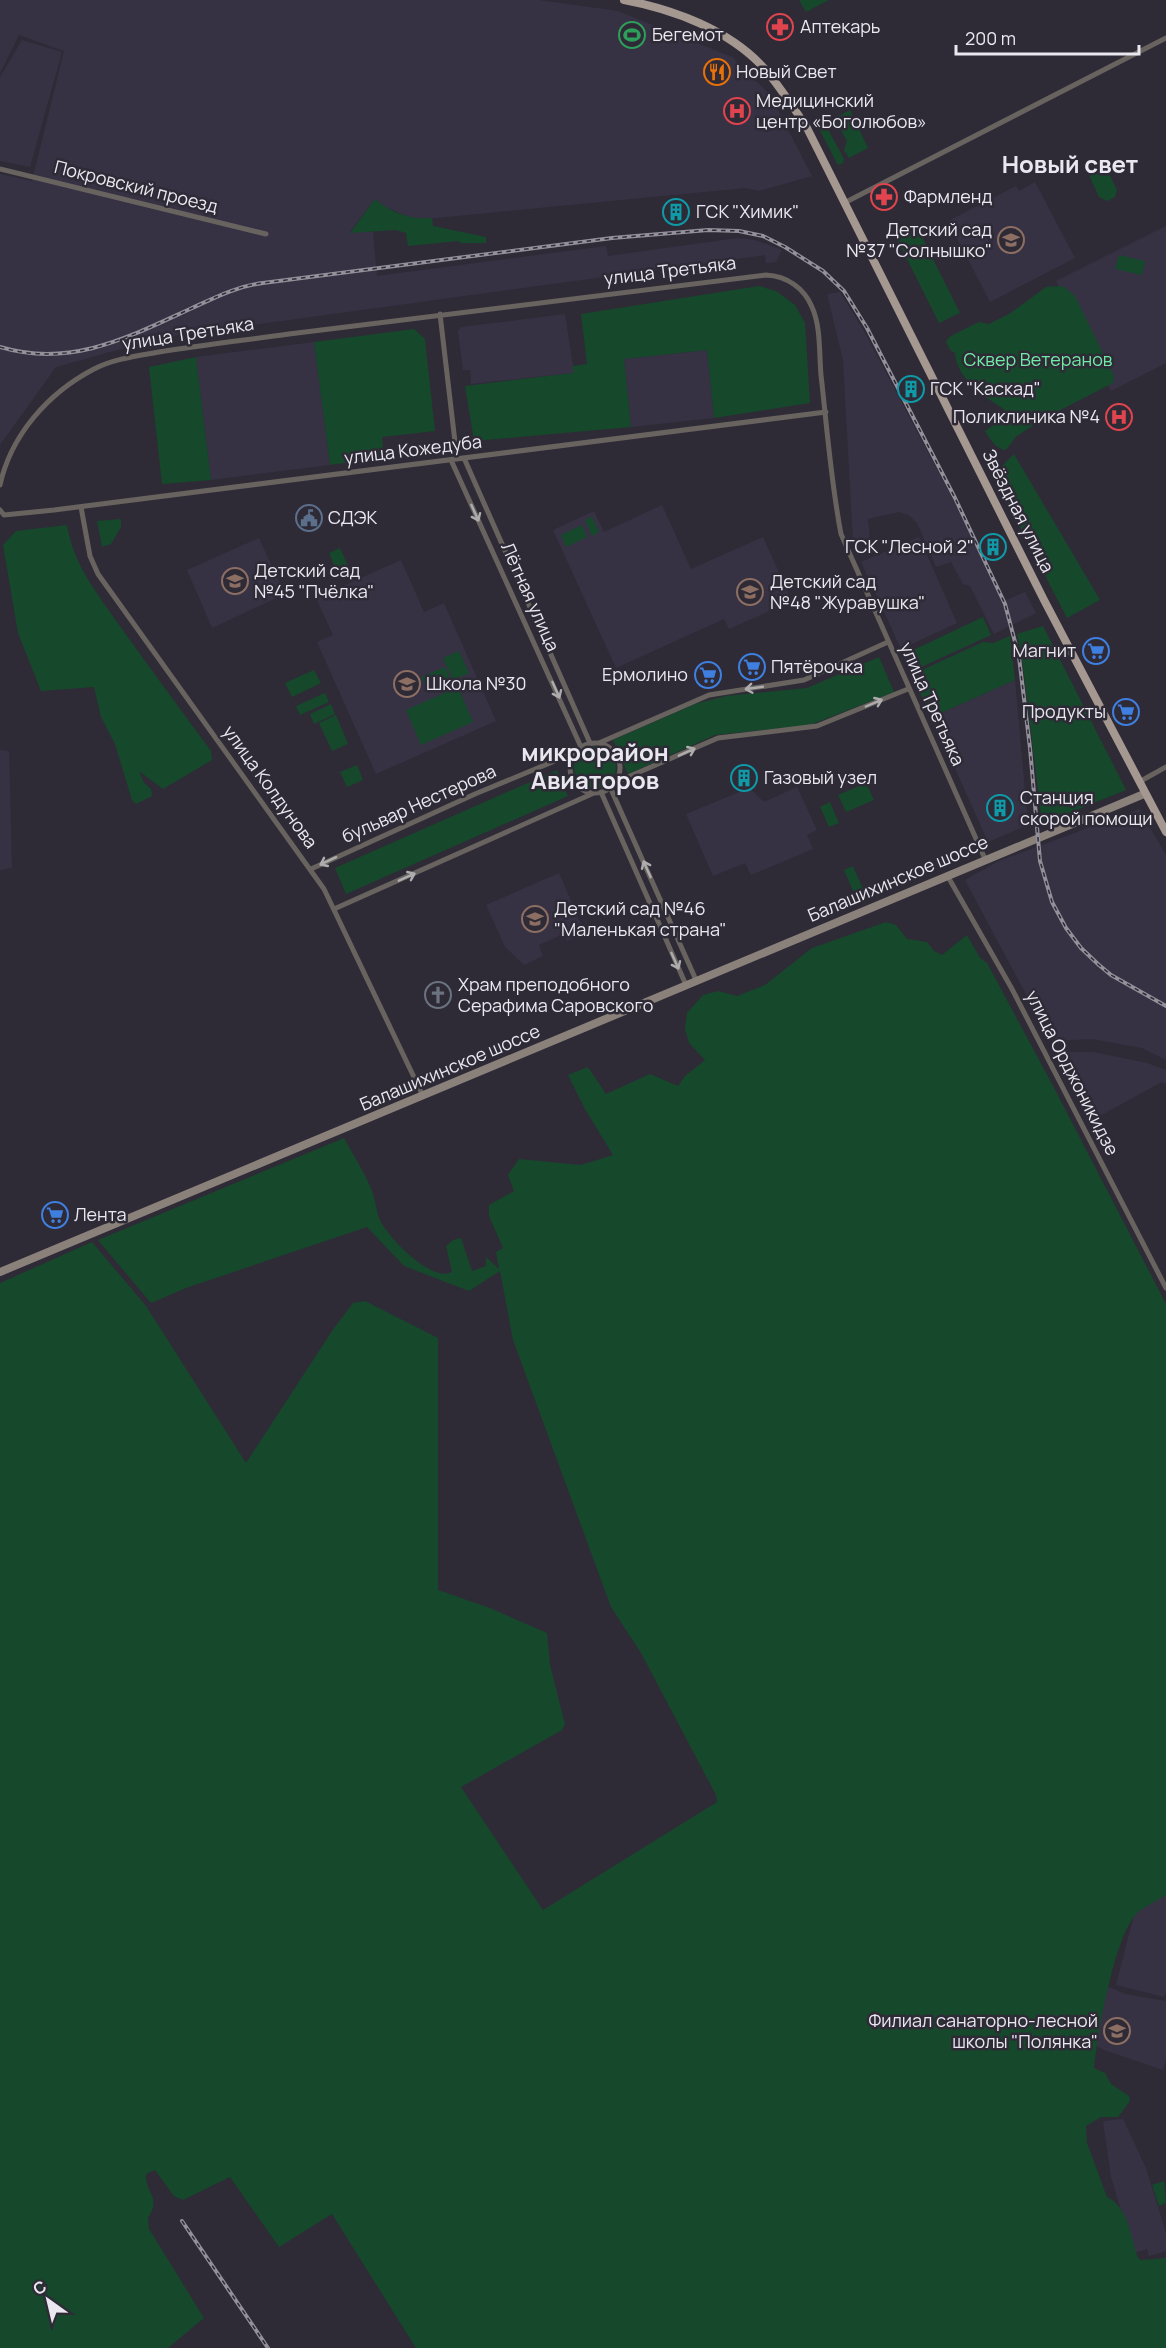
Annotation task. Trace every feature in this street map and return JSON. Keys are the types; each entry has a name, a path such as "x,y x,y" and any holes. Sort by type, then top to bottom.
{"main road":[{"name":"Звёздная улица","path":"624,0 694,21 740,47 778,86 806,126 1044,600 1166,832"},
{"name":"Балашихинское шоссе","path":"0,1272 1144,794"}],"street":[{"path":"846,202 1166,38"},
{"name":"Покровский проезд","path":"0,170 266,234"},
{"name":"улица Третьяка","path":"0,485 8,459 32,419 67,385 95,368 131,357 440,314 766,274 778,275 800,288 815,314 832,489 841,534 985,859"},
{"name":"Лётная улица","path":"440,314 457,459 581,747"},
{"name":"улица Кожедуба","path":"2,513 81,507 826,412"},
{"name":"Лётная улица","path":"457,459 591,743"},
{"name":"улица Колдунова","path":"81,507 90,556 98,574 311,869 334,909 423,1096"},
{"path":"599,743 709,695 804,680 888,642"},
{"path":"334,909 718,738 817,726 908,689"},
{"path":"597,792 580,788 574,782 570,768 574,753 581,747 599,743 606,745 617,755 620,770 612,785"},
{"name":"бульвар Нестерова","path":"311,869 475,794 574,753"},
{"path":"1138,782 1166,767"},
{"path":"612,785 696,980"},
{"path":"597,792 686,985"},
{"name":"улица Орджоникидзе","path":"947,875 1012,989 1166,1288"}],"shaded area":[{"path":"0,0 539,0 618,11 732,57 770,95 812,176 759,191 745,188 415,220 384,206 375,199 350,232 373,232 377,276 606,246 608,256 738,238 755,240 782,250 776,262 766,263 765,255 171,336 166,341 132,346 56,367 0,445 0,174 32,181 64,51 19,35 0,73"},
{"path":"22,40 62,52 30,167 0,161 0,77"},
{"name":"Детский сад №37 \"Солнышко\"","path":"1035,182 1075,258 990,302 948,221 1016,186 1019,191"},
{"path":"1166,226 1166,363 1111,391 1056,281"},
{"path":"840,292 864,331 1006,600 1025,592 1036,613 994,634 970,586 963,584 951,562 936,567 917,523 910,516 899,512 868,519 870,540 853,541 843,360 827,294"},
{"path":"565,314 574,373 471,384 470,370 463,370 458,331 461,327"},
{"path":"314,342 330,465 211,480 196,357"},
{"path":"707,350 714,418 631,427 624,359"},
{"path":"662,505 691,569 763,537 792,601 729,629 724,619 616,668 553,530 594,511 604,532"},
{"path":"919,537 957,623 901,649 861,562"},
{"name":"Детский сад №45 \"Пчёлка\"","path":"259,538 285,594 212,628 187,570"},
{"name":"Школа №30","path":"401,560 424,612 444,603 496,721 376,774 317,642 333,635 316,598"},
{"path":"1015,680 1028,825 988,842 932,717"},
{"path":"0,750 9,751 12,868 0,870"},
{"path":"797,787 817,830 807,835 813,849 751,875 745,863 713,876 686,814 749,788 764,802"},
{"path":"1139,809 1166,855 1166,1060 1142,1048 1092,1039 1051,1041 965,880 999,861"},
{"name":"Детский сад №46 \"Маленькая страна\"","path":"559,873 585,933 567,941 564,934 539,945 543,956 524,965 505,947 486,905"},
{"path":"1058,1052 1093,1052 1147,1063 1166,1070 1166,1084 1162,1082 1092,1120"},
{"path":"1166,1895 1166,1993 1164,1997 1116,1985 1135,1911"},
{"name":"Филиал санаторно-лесной школы \"Полянка\"","path":"1062,1966 1125,1994 1166,2001 1166,2060 1163,2070 1104,2050 1032,2012"},
{"path":"1123,2119 1146,2168 1166,2233 1166,2251 1149,2256 1147,2249 1134,2253 1111,2177 1103,2121"}],"green space":[{"path":"799,0 829,0 806,12"},
{"path":"850,110 868,148 849,158 844,150 847,141 838,125 832,128 829,121"},
{"path":"823,120 844,159 843,163 838,165 816,123"},
{"path":"1101,164 1106,168 1117,190 1115,197 1107,201 1099,197 1089,175 1091,168"},
{"path":"375,199 402,214 416,218 432,218 433,226 486,237 486,243 460,243 459,241 408,246 406,233 396,230 350,233"},
{"path":"915,223 960,313 939,323 894,233"},
{"path":"1119,255 1145,261 1142,275 1115,269"},
{"path":"759,286 776,291 795,305 805,323 810,403 714,418 707,350 624,359 631,427 474,441 465,386 573,373 573,366 587,364 581,314"},
{"name":"Сквер Ветеранов","path":"1063,286 1075,296 1114,376 1113,383 1040,421 1017,436 1005,450 1001,449 993,443 985,431 1005,417 1005,410 980,393 966,379 957,363 955,353 950,350 946,342 949,337 979,322 989,324 1009,314 1046,287"},
{"path":"414,329 425,339 435,431 382,437 384,457 330,465 314,342"},
{"path":"196,357 211,480 162,484 149,367"},
{"path":"1014,454 1100,600 1067,618 993,475"},
{"path":"592,517 599,532 592,536 585,520"},
{"path":"121,519 121,527 111,544 102,547 97,521"},
{"path":"67,525 75,554 88,580 211,751 212,760 163,789 139,771 144,783 151,789 152,796 136,804 132,800 115,744 101,717 94,687 41,691 18,633 3,545 16,531"},
{"path":"582,525 587,537 566,547 561,535"},
{"path":"340,548 349,568 337,573 329,553"},
{"path":"983,617 991,635 915,670 907,653"},
{"path":"1043,626 1126,790 1042,824 1022,658 1017,634"},
{"path":"1010,636 1015,680 932,717 911,675 983,642 993,643"},
{"path":"459,651 469,673 453,680 443,658"},
{"path":"879,657 894,692 810,725 715,735 628,774 613,740 695,704 726,696 807,688"},
{"path":"445,667 451,681 428,691 421,677"},
{"path":"314,670 321,683 292,697 285,683"},
{"path":"458,687 473,722 421,745 406,710"},
{"path":"325,693 329,702 300,715 296,706"},
{"path":"331,704 335,714 314,724 310,714"},
{"path":"336,715 348,744 332,751 319,723"},
{"path":"595,746 603,747 610,752 615,759 615,775 610,782 603,787 595,788 587,787 580,782 575,775 574,767 575,759 580,752 587,747"},
{"path":"357,765 363,780 347,787 340,772"},
{"path":"557,770 568,796 346,894 335,868"},
{"path":"866,783 874,800 846,812 838,795"},
{"path":"830,802 839,823 829,827 820,807"},
{"path":"853,866 863,889 854,893 844,870"},
{"path":"886,922 896,925 907,939 927,942 934,951 942,955 967,935 980,958 987,963 1166,1304 1166,1895 1138,1912 1130,1923 1122,1940 1108,1986 1099,2033 1094,2068 1105,2073 1111,2084 1129,2096 1130,2101 1118,2117 1101,2117 1086,2126 1087,2143 1107,2197 1114,2201 1124,2215 1138,2258 1141,2260 1166,2258 1166,2348 416,2348 332,2214 279,2247 230,2177 183,2200 174,2196 155,2170 146,2174 146,2181 153,2200 152,2211 148,2218 149,2229 204,2318 168,2348 0,2348 0,1283 92,1242 146,1306 246,1463 332,1331 353,1303 365,1301 438,1338 438,1590 490,1608 547,1633 550,1665 565,1724 562,1730 461,1787 543,1910 717,1802 716,1795 641,1653 611,1607 513,1340 500,1271 469,1291 404,1266 367,1227 186,1288 151,1303 98,1240 344,1138 369,1184 381,1222 393,1239 412,1258 434,1271 444,1274 452,1272 446,1246 453,1240 461,1238 472,1271 486,1266 486,1257 499,1269 496,1252 503,1248 489,1216 489,1205 514,1191 508,1175 519,1159 581,1165 613,1155 585,1109 568,1075 588,1067 606,1094 650,1074 678,1086 685,1076 705,1060 689,1043 685,1029 687,1013 703,995 718,991 737,996 765,985 812,948"},
{"path":"1164,2181 1166,2203 1159,2206 1152,2185"}],"railway":[{"path":"0,347 26,353 74,352 121,339 226,293 253,285 612,238 708,230 739,231 763,236 785,247 823,271 844,291 867,328 955,498 1005,604 1019,657 1040,861 1052,902 1066,928 1081,948 1099,965 1111,975 1166,1006"},
{"path":"182,2221 268,2348"}],"place":[{"name":"Аптекарь","path":"780,27"},
{"name":"Бегемот","path":"632,35"},
{"name":"Новый Свет","path":"717,72"},
{"name":"Медицинский центр «Боголюбов»","path":"737,111"},
{"name":"Фармленд","path":"884,197"},
{"name":"ГСК \"Химик\"","path":"676,212"},
{"name":"Детский сад №37 \"Солнышко\"","path":"1011,240"},
{"name":"ГСК \"Каскад\"","path":"911,389"},
{"name":"Поликлиника №4","path":"1119,417"},
{"name":"СДЭК","path":"309,518"},
{"name":"ГСК \"Лесной 2\"","path":"993,547"},
{"name":"Детский сад №45 \"Пчёлка\"","path":"235,581"},
{"name":"Детский сад №48 \"Журавушка\"","path":"750,592"},
{"name":"Магнит","path":"1096,651"},
{"name":"Пятёрочка","path":"752,667"},
{"name":"Ермолино","path":"708,675"},
{"name":"Школа №30","path":"407,684"},
{"name":"Продукты","path":"1126,712"},
{"name":"Газовый узел","path":"744,778"},
{"name":"Станция скорой помощи","path":"1000,808"},
{"name":"Детский сад №46 \"Маленькая страна\"","path":"535,919"},
{"name":"Храм преподобного Серафима Саровского","path":"438,995"},
{"name":"Лента","path":"55,1215"},
{"name":"Филиал санаторно-лесной школы \"Полянка\"","path":"1117,2031"}],"district":[{"name":"Новый свет","path":"1070,165"},
{"name":"микрорайон Авиаторов","path":"595,767"}]}
